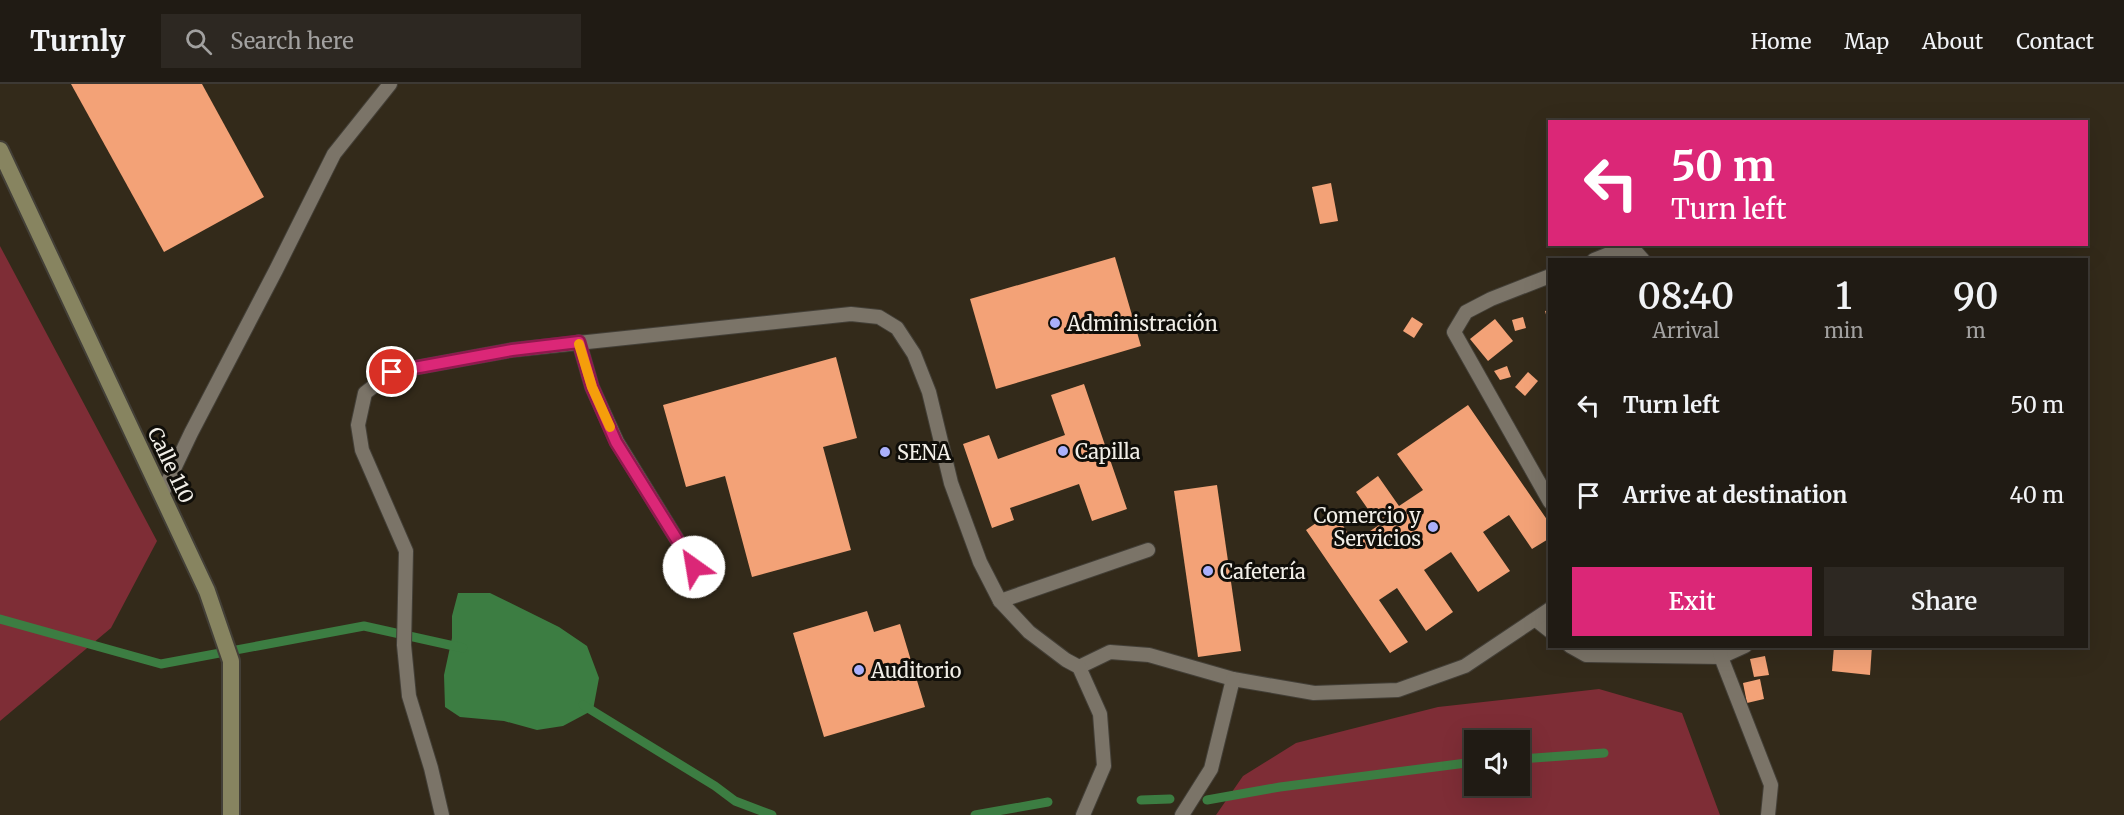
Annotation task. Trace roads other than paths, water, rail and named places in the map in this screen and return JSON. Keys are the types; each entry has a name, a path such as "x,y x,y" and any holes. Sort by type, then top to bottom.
{"main road":[{"name":"Calle 110","path":"0,150 207,591 231,661 231,815"}],"lane":[{"path":"162,494 334,154 390,84"},
{"path":"1599,258 1619,250 1635,251 1641,258"},
{"path":"1548,277 1491,299 1466,312 1454,332 1548,498"},
{"path":"442,815 431,768 409,696 404,645 406,552 362,450 358,424 365,393 392,372 512,350 851,314 879,317 897,328 914,354 929,392 951,483 980,562 1000,602 1029,632 1079,667 1100,714 1104,766 1083,815"},
{"path":"579,342 592,387 616,442 694,567"},
{"path":"1000,602 1148,550"},
{"path":"1079,667 1110,652 1149,655 1233,680 1314,693 1398,690 1465,666 1548,611"},
{"path":"1536,620 1548,630"},
{"path":"1574,648 1586,655 1720,652 1737,648"},
{"path":"1720,652 1771,785 1768,815"},
{"path":"1182,815 1211,769 1233,680"}],"waterway":[{"path":"0,619 161,664 364,626 463,648"},
{"path":"583,705 715,786 735,801 772,815"},
{"path":"1530,758 1604,753"},
{"path":"1207,800 1280,787 1464,763"},
{"path":"1141,800 1170,799"},
{"path":"975,815 1048,802"}],"place":[{"name":"Administración","path":"1055,323"},
{"name":"Capilla","path":"1063,451"},
{"name":"SENA","path":"885,452"},
{"name":"Comercio y Servicios","path":"1433,527"},
{"name":"Cafetería","path":"1208,571"},
{"name":"Auditorio","path":"859,670"}]}
